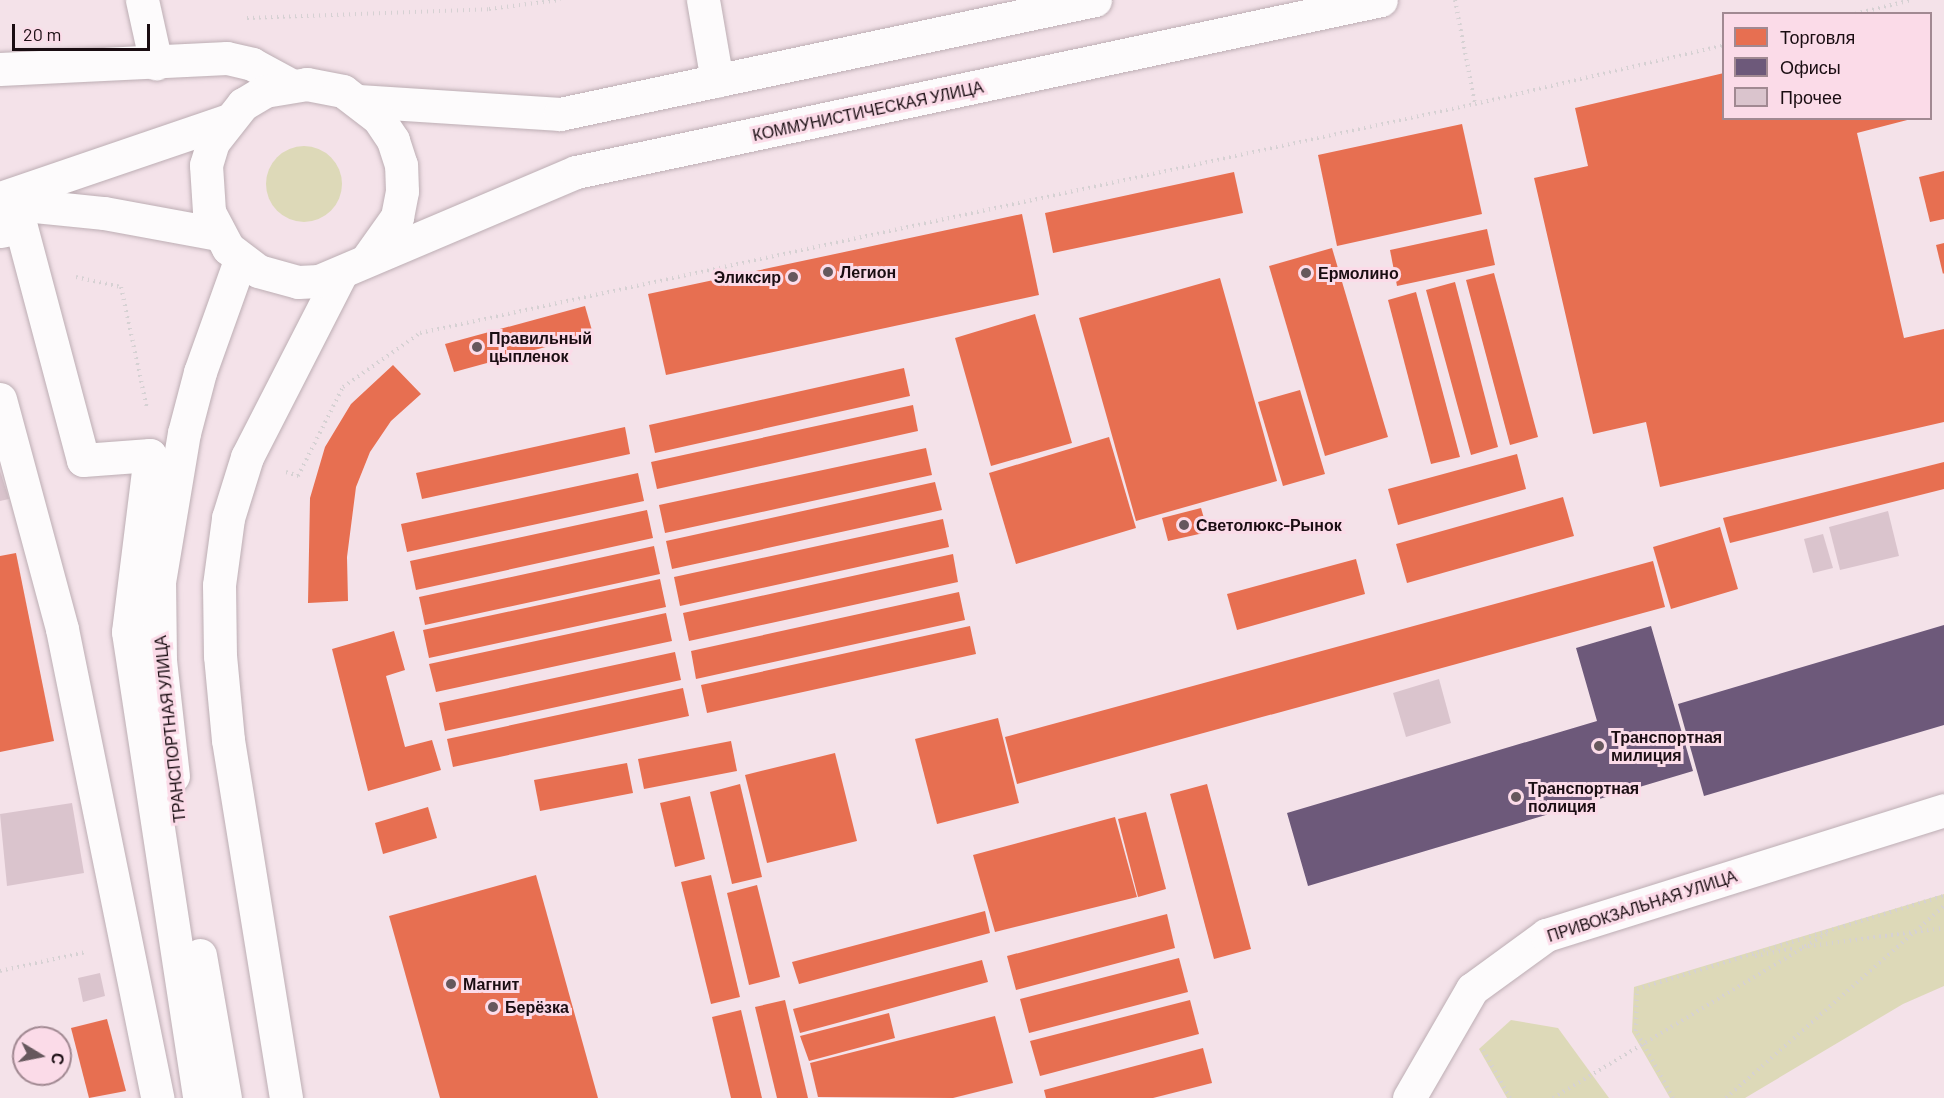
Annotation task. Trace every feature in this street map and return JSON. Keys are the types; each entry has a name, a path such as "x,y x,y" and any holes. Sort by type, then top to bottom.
{"main road":[{"path":"142,0 156,63"},
{"path":"703,0 717,81"},
{"path":"353,267 298,282 258,271 240,260 218,234 204,189 206,165 213,142 226,121 243,104 265,91 289,84 326,86 359,100 560,114 1095,0"},
{"name":"КОММУНИСТИЧЕСКАЯ УЛИЦА","path":"353,267 576,172 1374,1"},
{"path":"0,69 227,58 252,64 289,84"},
{"path":"286,1098 254,918 219,656 220,574 228,518 247,457 353,267 397,217 402,191 401,165 393,140 378,118 359,100"},
{"path":"0,198 226,121"},
{"path":"0,202 104,213 218,234"},
{"path":"0,231 21,226 83,460 150,455 128,632 199,1098"},
{"name":"ТРАНСПОРТНАЯ УЛИЦА","path":"225,1098 173,781 160,660 159,582 184,432 200,372 240,260"},
{"path":"0,399 62,629 157,1098"},
{"name":"ПРИВОКЗАЛЬНАЯ УЛИЦА","path":"1409,1098 1472,990 1546,934 1944,810"}],"path":[{"path":"240,19 489,9 560,0"},
{"path":"1455,0 1475,104"},
{"path":"1863,12 1911,0"},
{"path":"247,457 298,476 343,387 420,333 1475,104 1722,45"},
{"path":"32,266 121,287 150,423 184,432"},
{"path":"1673,1098 1636,1031 1637,989 1944,896"},
{"path":"1726,1098 1944,906"},
{"path":"1553,1098 1798,948 1837,928"},
{"path":"1738,959 1798,948 1944,928"},
{"path":"1461,1010 1510,1098"}],"shaded area":[{"path":"297,146 311,146 325,152 336,163 342,177 339,199 331,211 311,222 297,222 283,216 272,205 266,191 266,177 272,163 283,152"},
{"path":"1944,894 1944,986 1903,1004 1745,1098 1670,1098 1632,1032 1634,987"},
{"path":"1511,1020 1558,1028 1609,1098 1507,1098 1479,1049"}],"building: Торговля":[{"path":"1722,73 1722,120 1907,120 1857,133 1904,338 1944,329 1944,422 1660,487 1646,422 1593,434 1534,178 1588,166 1575,108"},
{"path":"1462,124 1482,214 1337,246 1318,155"},
{"path":"1944,171 1944,219 1930,222 1919,177"},
{"path":"1234,172 1243,213 1053,253 1045,213"},
{"path":"1022,214 1039,295 666,375 648,294"},
{"path":"1487,229 1495,265 1397,286 1390,250"},
{"path":"1944,243 1944,273 1943,274 1936,245"},
{"path":"1332,248 1388,437 1325,456 1269,266"},
{"path":"1494,273 1538,437 1510,445 1466,280"},
{"path":"1220,278 1277,481 1136,521 1079,318"},
{"path":"1455,282 1498,447 1471,455 1426,290"},
{"path":"1416,292 1460,457 1431,464 1388,300"},
{"path":"585,306 593,334 454,372 445,344"},
{"path":"1035,314 1072,443 991,466 955,338"},
{"path":"393,365 421,394 391,421 370,452 356,487 347,557 348,601 308,603 310,498 325,447 351,404"},
{"path":"904,368 910,396 655,453 649,425"},
{"path":"1300,390 1325,474 1283,486 1258,402"},
{"path":"913,405 918,431 657,489 651,462"},
{"path":"625,427 630,454 422,499 416,473"},
{"path":"1109,437 1136,528 1016,564 989,473"},
{"path":"926,448 932,475 665,533 659,505"},
{"path":"1517,454 1526,489 1398,525 1388,489"},
{"path":"1944,462 1944,489 1730,543 1723,518"},
{"path":"638,473 644,501 407,552 401,524"},
{"path":"935,482 942,510 672,569 666,541"},
{"path":"1563,497 1574,536 1407,583 1396,544"},
{"name":"Светолюкс-Рынок","path":"1201,508 1208,532 1168,541 1162,518"},
{"path":"647,510 653,538 416,590 410,561"},
{"path":"943,519 949,547 680,606 674,577"},
{"path":"1720,527 1738,589 1671,609 1653,547"},
{"path":"654,546 660,574 425,625 419,597"},
{"path":"16,553 54,741 0,752 0,556"},
{"path":"953,554 958,582 689,641 683,613"},
{"path":"1356,559 1365,594 1237,630 1227,594"},
{"path":"1653,561 1665,607 1017,784 1005,737"},
{"path":"660,579 666,607 429,658 423,630"},
{"path":"959,592 965,620 696,679 691,651"},
{"path":"666,613 672,641 436,692 429,664"},
{"path":"970,626 976,654 707,713 701,685"},
{"path":"394,631 405,670 386,676 405,747 432,740 441,770 368,791 332,649"},
{"path":"675,652 681,680 445,731 439,703"},
{"path":"683,688 689,716 453,767 447,739"},
{"path":"998,718 1019,803 937,824 915,739"},
{"path":"731,741 737,771 644,789 638,759"},
{"path":"835,753 857,841 767,863 745,775"},
{"path":"627,763 633,793 540,811 534,780"},
{"path":"740,784 762,877 732,884 710,792"},
{"path":"1207,784 1251,949 1214,959 1170,794"},
{"path":"690,796 705,859 675,867 660,803"},
{"path":"428,807 437,838 383,854 375,823"},
{"path":"1146,812 1166,889 1138,897 1118,819"},
{"path":"1115,817 1137,897 995,932 973,855"},
{"name":"Берёзка","path":"536,875 598,1098 440,1098 389,916"},
{"path":"711,875 740,997 711,1004 681,882"},
{"path":"757,885 780,977 749,985 727,893"},
{"path":"985,911 990,933 799,984 792,962"},
{"path":"1167,914 1175,948 1016,990 1007,956"},
{"path":"1179,958 1188,992 1029,1033 1020,999"},
{"path":"982,960 988,982 800,1033 793,1009"},
{"path":"785,1000 808,1098 777,1098 755,1007"},
{"path":"1190,1000 1199,1034 1040,1076 1030,1041"},
{"path":"741,1010 762,1098 731,1098 712,1017"},
{"path":"889,1013 895,1038 809,1061 800,1036"},
{"path":"995,1016 1013,1083 953,1098 818,1097 810,1063"},
{"path":"107,1019 126,1091 89,1098 72,1028"},
{"path":"1203,1048 1212,1083 1153,1098 1046,1098 1044,1090"}],"building: Офисы":[{"path":"1944,625 1944,725 1704,796 1678,704"},
{"name":"Транспортная милиция","path":"1651,626 1693,771 1308,886 1287,813 1597,721 1576,648"}],"building: Прочее":[{"path":"0,471 9,499 0,501"},
{"path":"1888,511 1899,556 1840,570 1829,527"},
{"path":"1823,534 1833,568 1813,573 1804,539"},
{"path":"1439,679 1451,723 1406,737 1393,693"},
{"path":"72,803 84,873 7,886 0,814"},
{"path":"100,973 105,996 83,1002 78,978"}],"place":[{"name":"Легион","path":"828,272"},
{"name":"Ермолино","path":"1306,273"},
{"name":"Эликсир","path":"793,277"},
{"name":"Правильный цыпленок","path":"477,347"},
{"name":"Светолюкс-Рынок","path":"1184,525"},
{"name":"Транспортная милиция","path":"1599,746"},
{"name":"Транспортная полиция","path":"1516,797"},
{"name":"Магнит","path":"451,984"},
{"name":"Берёзка","path":"493,1007"}]}
